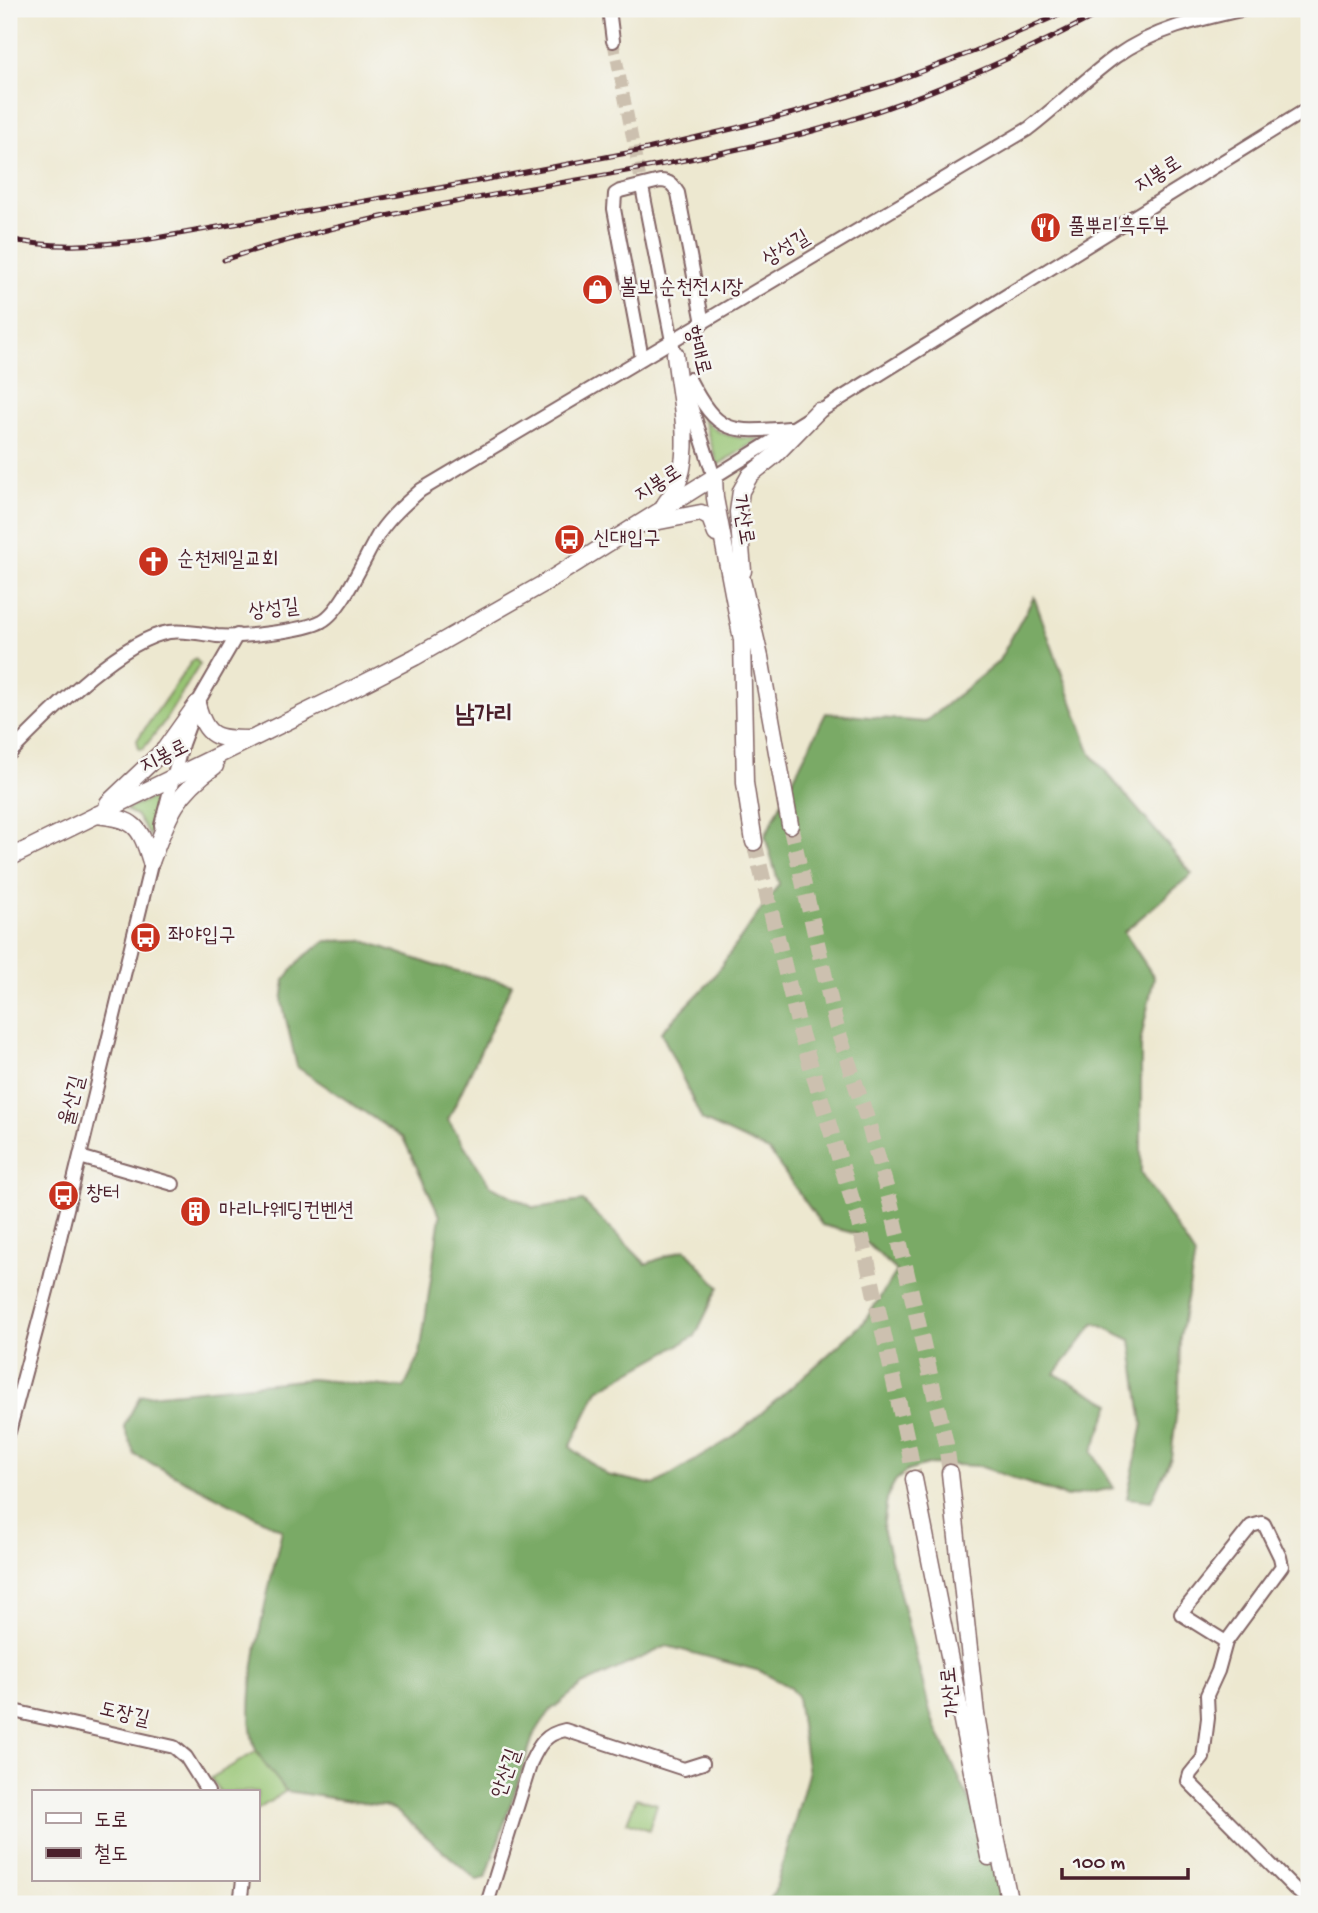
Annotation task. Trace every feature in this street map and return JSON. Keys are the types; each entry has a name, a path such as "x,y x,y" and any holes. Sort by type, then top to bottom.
{"main road":[{"path":"664,507 678,484 683,465 684,442 674,347"},
{"path":"739,592 738,512 741,491 750,475 775,455 818,411"},
{"name":"지봉로","path":"9,858 415,657 543,584 714,477"},
{"name":"가산로","path":"714,477 725,500 739,592 745,783 754,842"},
{"path":"632,527 688,514 706,515 714,527 739,592"},
{"name":"가산로","path":"739,592 760,657 790,825"},
{"path":"197,704 205,727 219,738 254,738"},
{"path":"94,815 165,750 197,704"},
{"path":"151,862 169,815 184,791 193,781 254,738"},
{"path":"94,815 122,818 130,822 145,843 151,862"},
{"name":"가산로","path":"950,1473 976,1714 1010,1904"},
{"name":"가산로","path":"914,1479 998,1904"}],"street":[{"path":"609,9 613,41"},
{"name":"상성길","path":"9,754 74,692 142,640 179,631 218,636 237,635 302,628 323,621 337,607 381,531 414,496 439,479 642,358 674,347 703,323 1028,129 1115,57 1136,44 1184,24 1245,9"},
{"name":"지봉로","path":"714,477 1309,108"},
{"path":"642,358 614,209 615,194 620,191 660,181 673,184 678,193 703,323"},
{"name":"향매로","path":"642,192 674,347 714,477"},
{"path":"674,347 703,406 721,424 728,428 751,431 792,427"},
{"name":"율산길","path":"9,1432 182,744 197,704 237,635"},
{"path":"80,1157 173,1184"},
{"path":"1226,1642 1181,1614 1251,1526 1262,1523 1282,1566 1226,1642 1218,1671 1207,1695 1208,1718 1203,1758 1190,1774 1188,1781 1309,1901"},
{"name":"도장길","path":"9,1710 174,1747 183,1752 207,1790"},
{"name":"안산길","path":"486,1904 531,1762 540,1743 547,1737 565,1730 684,1769 703,1763"},
{"path":"240,1904 243,1882"}],"green space":[{"path":"702,416 707,423 728,435 761,438 718,465"},
{"path":"1034,597 1091,754 1192,874 1124,932 1154,977 1141,1039 1141,1173 1195,1256 1180,1337 1179,1392 1171,1458 1151,1501 1127,1498 1143,1424 1131,1340 1095,1323 1055,1374 1111,1404 1092,1452 1114,1488 1067,1497 979,1466 931,1464 907,1471 895,1481 887,1499 883,1528 932,1719 1017,1904 767,1904 776,1888 808,1774 797,1697 789,1687 760,1671 667,1646 582,1685 551,1710 534,1734 486,1878 477,1880 395,1810 286,1791 257,1752 251,1732 250,1706 264,1610 282,1530 135,1455 124,1426 140,1396 311,1379 404,1388 420,1355 440,1216 403,1138 297,1067 282,1002 285,979 302,958 326,941 362,940 433,965 512,984 448,1120 490,1185 534,1208 583,1201 646,1264 685,1249 719,1287 695,1336 598,1390 570,1447 607,1475 654,1485 735,1436 820,1362 864,1322 897,1271 857,1234 822,1225 769,1151 702,1120 661,1032 709,983 779,884 765,836 826,713 925,722 998,662"},
{"path":"195,659 200,664 164,722 143,749 139,749 137,740"},
{"path":"159,795 150,836 136,815 125,810"},
{"path":"257,1751 286,1791 259,1809 259,1790 219,1790 211,1778"},
{"path":"636,1798 657,1804 649,1830 627,1822"}],"tunnel":[{"path":"613,41 643,192"},
{"path":"790,825 836,1025 868,1122 891,1205 946,1444 950,1473"},
{"path":"754,842 800,1031 858,1219 914,1479"}],"railway":[{"path":"9,239 57,245 139,241 643,150 801,111 893,82 975,51 1072,9"},
{"path":"224,260 361,222 640,169 821,129 947,85 1029,49 1108,9"}],"place":[{"name":"풀뿌리흑두부","path":"1045,228"},
{"name":"볼보 순천전시장","path":"597,289"},
{"name":"신대입구","path":"570,540"},
{"name":"순천제일교회","path":"154,561"},
{"name":"좌야입구","path":"145,937"},
{"name":"창터","path":"63,1195"},
{"name":"마리나웨딩컨벤션","path":"196,1212"}],"district":[{"name":"남가리","path":"484,716"}]}
